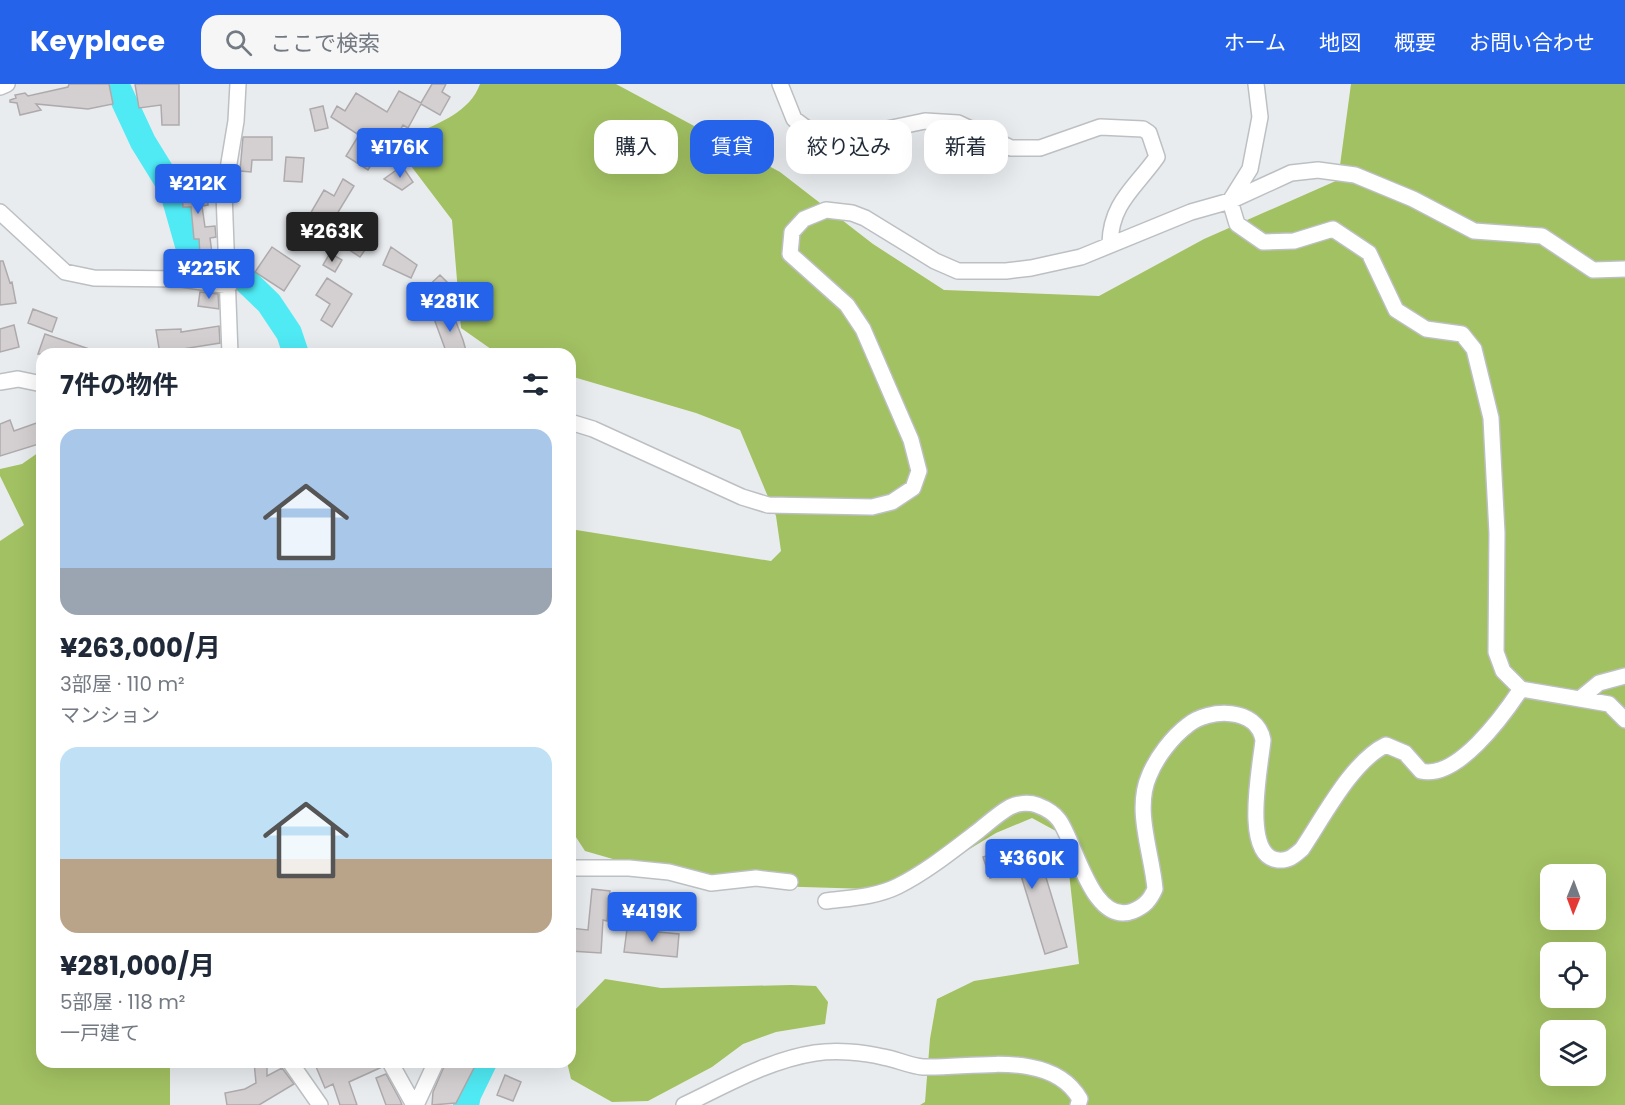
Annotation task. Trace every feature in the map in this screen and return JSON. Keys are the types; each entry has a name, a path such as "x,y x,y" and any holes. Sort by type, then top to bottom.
{"street":[{"path":"0,87 7,84"},
{"path":"230,348 230,286 224,192 236,121 238,84"},
{"path":"780,84 794,119 817,136 849,137 925,121 958,123 1011,148 1040,148 1100,127 1143,129 1149,133 1157,157 1119,203 1111,228 1110,243"},
{"path":"1256,84 1260,117 1250,169 1230,201 1237,224 1263,242 1294,241 1333,229 1369,253 1396,310 1426,329 1462,334 1474,349 1491,418 1497,533 1496,652 1503,671 1521,689 1582,697 1609,704 1625,720"},
{"path":"576,424 593,429 742,497 768,505 872,507 892,502 914,488 919,471 911,440 863,329 847,304 790,254 792,232 804,219 826,210 852,213 935,261 958,271 1006,272 1080,257 1191,212 1230,201 1291,173 1318,170 1355,175 1413,199 1474,231 1542,236 1593,270 1625,269"},
{"path":"0,212 65,272 94,278 182,279 230,286"},
{"path":"0,382 18,379 36,383"},
{"path":"1582,697 1599,683 1625,676"},
{"path":"826,902 869,896 897,887 942,858 1011,807 1027,803 1046,808 1058,818 1071,839 1086,881 1096,896 1109,909 1128,913 1141,908 1150,899 1155,889 1153,862 1144,821 1143,798 1149,776 1172,740 1188,724 1203,717 1240,714 1261,728 1263,740 1256,816 1258,841 1262,851 1271,859 1281,860 1292,858 1302,849 1351,776 1375,750 1386,745 1404,753 1421,771 1441,771 1452,766 1502,718 1521,689"},
{"path":"576,868 629,868 669,872 711,883 756,878 790,882"},
{"path":"684,1105 758,1069 816,1053 867,1054 921,1067 998,1064 1038,1069 1060,1076 1072,1085 1080,1099 1078,1105"},
{"path":"294,1068 320,1105"},
{"path":"393,1068 415,1105"},
{"path":"415,1105 433,1068"}],"green space":[{"path":"480,84 616,84 690,124 690,174 774,174 774,169 873,244 944,290 1099,296 1204,239 1338,180 1351,84 1625,84 1625,1105 920,1105 925,1102 930,1039 937,999 974,981 1079,964 1065,836 1032,818 996,833 902,890 700,884 585,851 576,837 576,530 771,561 781,551 776,516 740,430 696,413 576,378 576,348 489,348 461,328 452,220 405,158 414,135 444,121 462,109"},
{"path":"36,454 36,1068 170,1068 170,1105 0,1105 0,541 24,525 0,476 0,469 22,464"},
{"path":"605,979 661,988 816,986 828,1002 825,1024 776,1032 743,1044 712,1067 648,1101 612,1102 571,1079 568,1068 576,1068 576,1009"}],"building":[{"path":"69,84 109,84 113,104 88,109 36,104 41,110 20,115 17,103 10,102 16,98 15,95 25,93 28,96 68,87"},
{"path":"135,84 179,84 179,125 162,125 161,105 139,108"},
{"path":"432,84 446,84 442,92 450,97 440,115 421,104 408,128 403,125 390,147 384,144 368,170 346,156 359,135 331,117 337,106 345,111 356,93 387,112 399,91 421,103"},
{"path":"323,106 328,128 315,131 310,109"},
{"path":"243,137 272,137 272,160 252,160 251,172 240,171"},
{"path":"286,157 304,158 302,182 284,181"},
{"path":"402,166 413,182 402,190 384,179"},
{"path":"343,179 354,186 326,232 306,221 324,190 334,196"},
{"path":"195,180 196,191 207,190 208,205 202,206 205,227 215,226 216,237 210,238 212,253 200,254 199,239 194,239 191,207 183,207 181,181"},
{"path":"359,226 375,236 360,257 345,247"},
{"path":"272,247 300,266 284,291 255,272"},
{"path":"391,247 417,265 411,278 383,265"},
{"path":"330,253 342,260 335,272 323,265"},
{"path":"0,261 3,261 10,283 12,282 16,303 0,305"},
{"path":"440,275 451,286 435,303 423,291"},
{"path":"327,278 352,294 332,327 321,320 330,304 316,295"},
{"path":"200,292 218,294 219,309 198,306"},
{"path":"33,309 57,318 52,332 28,323"},
{"path":"451,309 465,348 445,348 433,316"},
{"path":"14,325 19,347 0,352 0,329"},
{"path":"219,326 220,343 188,348 159,348 156,330 181,329 181,332"},
{"path":"45,334 86,348 40,348"},
{"path":"10,420 14,431 36,423 36,445 0,456 0,424"},
{"path":"1035,841 1067,947 1045,954 1019,869 990,878 983,857"},
{"path":"592,889 610,891 607,921 603,920 601,953 576,951 576,929 588,930"},
{"path":"627,929 679,934 677,957 624,952"},
{"path":"255,1068 267,1068 267,1076 282,1068 294,1084 259,1105 227,1105 225,1093 245,1089 256,1083"},
{"path":"317,1068 380,1068 349,1082 357,1105 340,1105 333,1084 325,1088"},
{"path":"443,1068 474,1068 456,1103 432,1105 433,1092"},
{"path":"386,1074 402,1105 386,1105 376,1078"},
{"path":"505,1075 521,1082 513,1101 497,1095"}],"waterway":[{"path":"116,84 143,142 172,189 189,249 214,266 243,278 269,303 289,333 294,348"},
{"path":"466,1105 468,1095 481,1068"}]}
